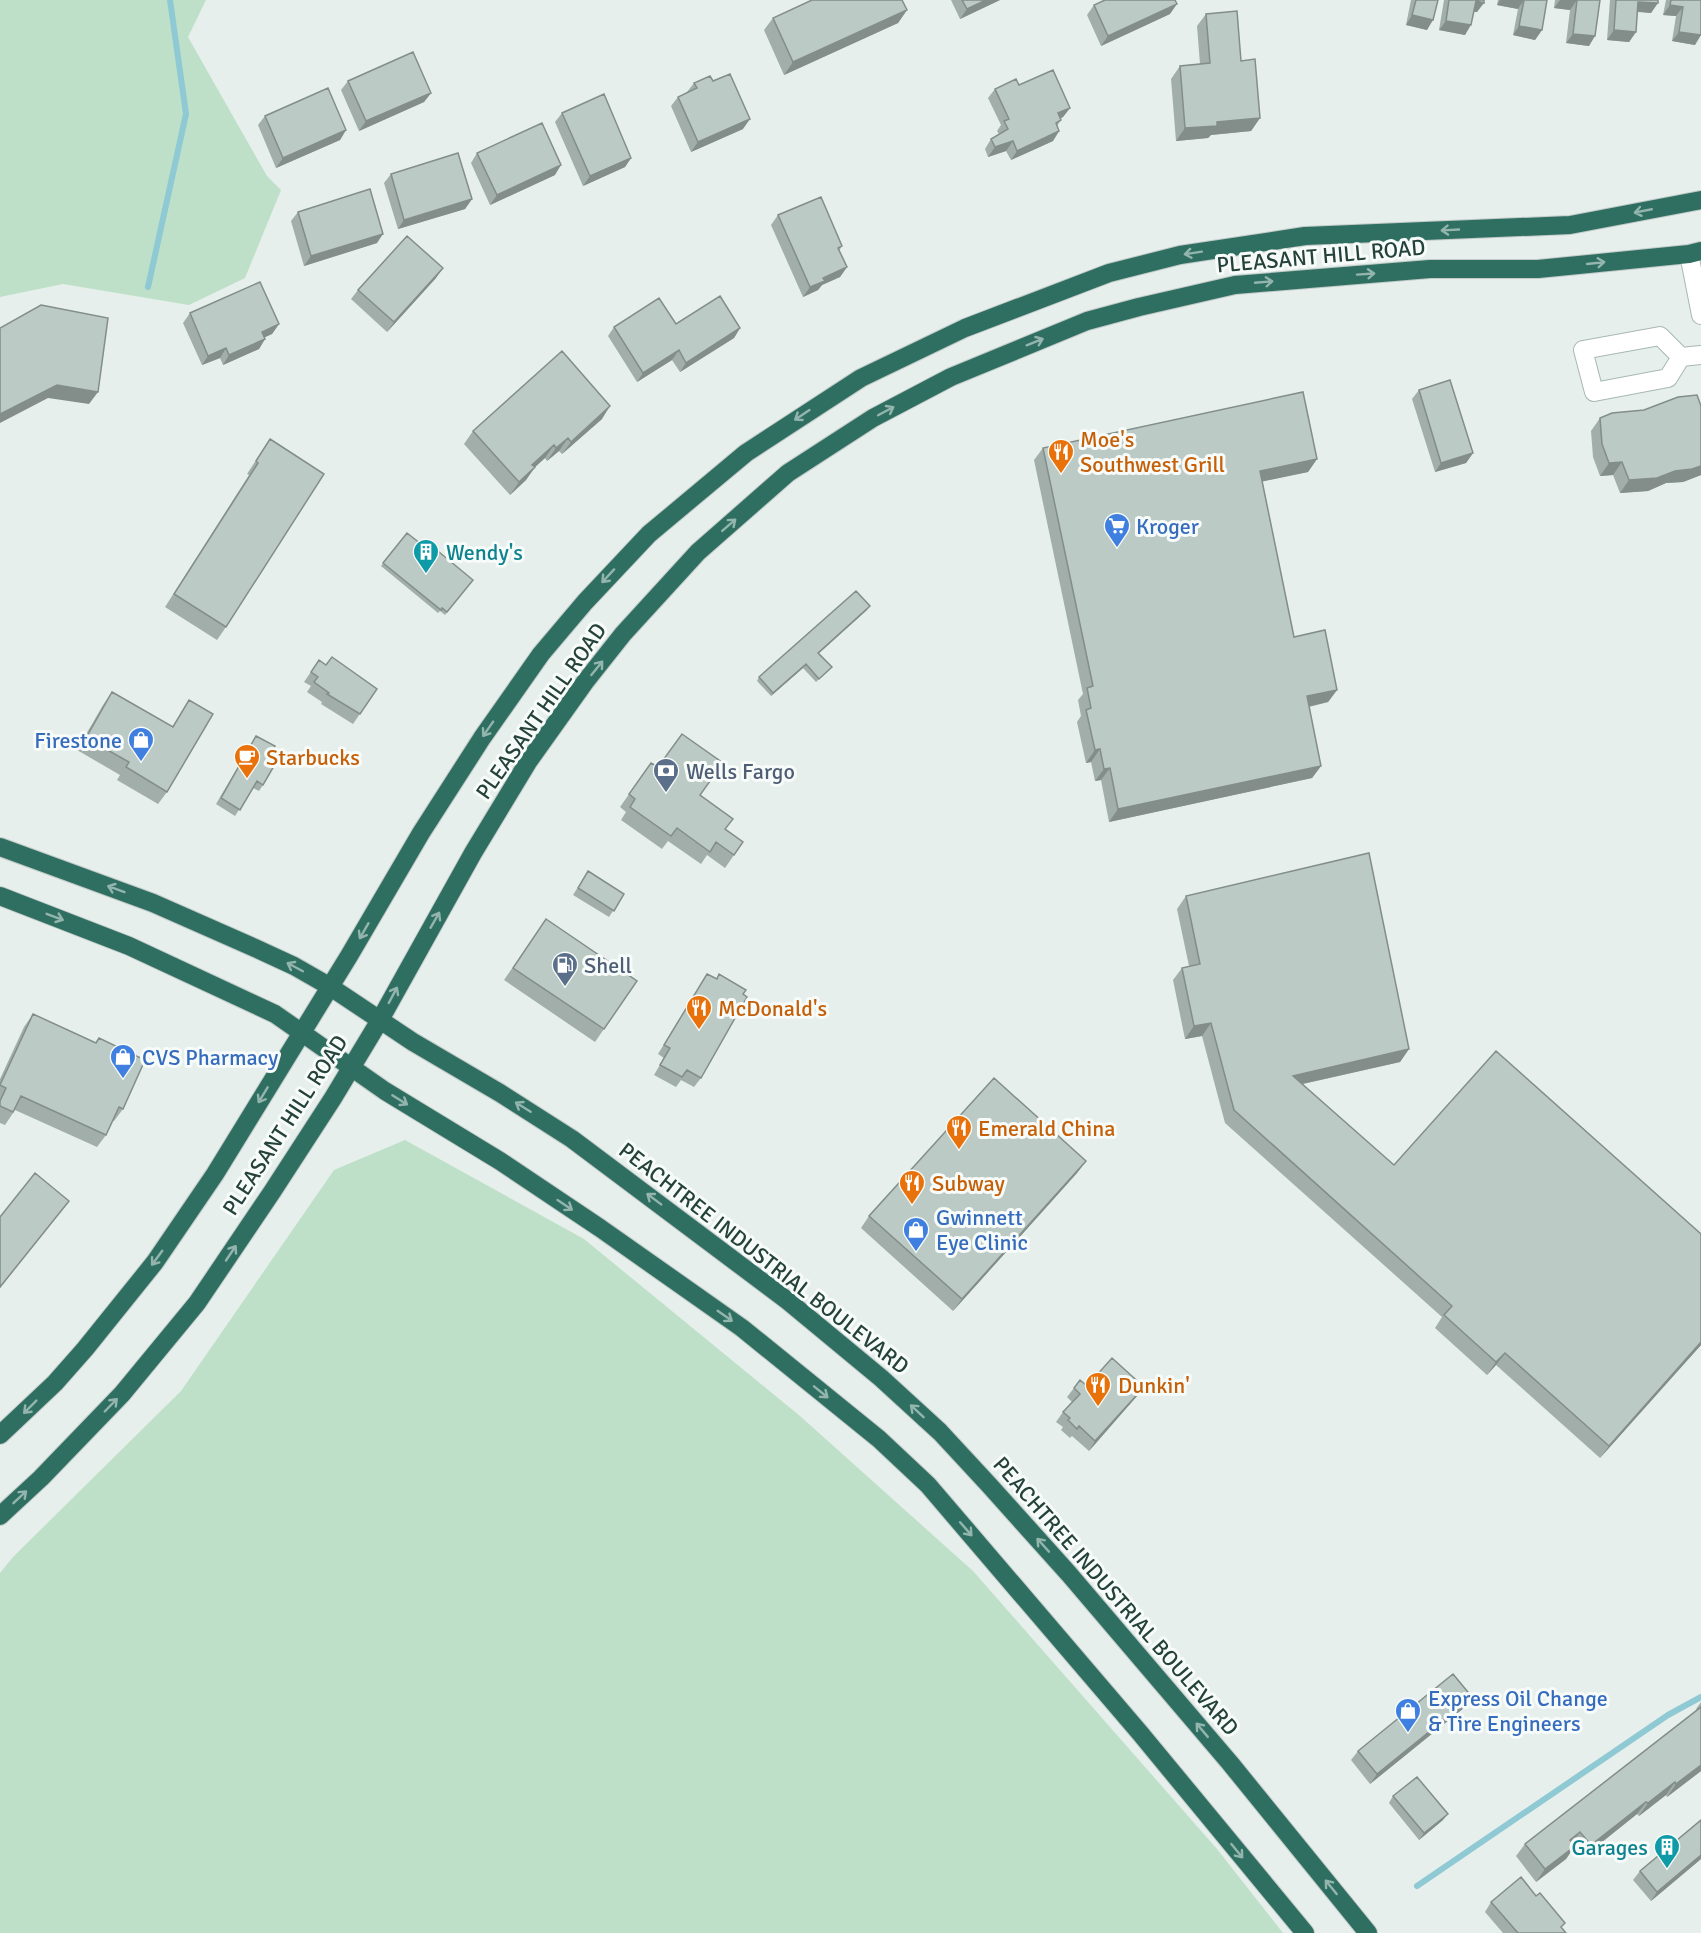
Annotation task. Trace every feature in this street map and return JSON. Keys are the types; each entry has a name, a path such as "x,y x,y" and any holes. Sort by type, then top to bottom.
{"highway":[{"name":"PLEASANT HILL ROAD","path":"0,1435 86,1349 155,1262 215,1174 349,956 421,833 482,738 541,654 585,602 649,534 746,453 861,378 964,328 1109,273 1180,255 1305,236 1570,225 1701,200"},
{"name":"PLEASANT HILL ROAD","path":"0,1516 41,1478 122,1394 197,1302 272,1192 352,1067 456,883 528,762 585,682 623,634 698,552 779,481 873,418 981,363 1087,321 1139,306 1235,285 1430,269 1538,269 1697,250"},
{"name":"PEACHTREE INDUSTRIAL BOULEVARD","path":"0,847 153,903 265,952 329,986 413,1042 533,1114 620,1174 788,1301 881,1378 940,1432 1069,1574 1230,1763 1368,1933"},
{"path":"0,896 129,946 275,1014 385,1091 500,1161 573,1210 742,1328 879,1439 927,1485 1140,1733 1305,1933"}],"street":[{"path":"1697,250 1701,315"},
{"path":"1681,357 1660,336 1583,350 1594,392 1668,378 1681,357 1701,354"}],"green space":[{"path":"0,0 206,0 188,37 267,176 281,190 245,278 189,305 63,284 0,297"},
{"path":"405,1140 584,1239 800,1416 973,1571 1217,1849 1283,1933 0,1933 0,1573 13,1557 181,1391 334,1170"}],"building":[{"path":"812,0 902,0 907,10 793,62 773,18"},
{"path":"962,0 986,0 967,9"},
{"path":"1105,0 1175,0 1177,4 1108,36 1094,5"},
{"path":"1416,0 1438,0 1433,20 1412,15"},
{"path":"1449,0 1484,0 1484,3 1476,1 1471,25 1446,21"},
{"path":"1524,0 1547,0 1542,30 1519,26"},
{"path":"1577,0 1600,0 1595,36 1573,34"},
{"path":"1616,0 1658,0 1658,3 1638,2 1636,32 1614,30"},
{"path":"1671,0 1701,0 1701,35 1679,32 1683,7 1670,5"},
{"path":"1237,11 1241,61 1255,59 1260,118 1217,122 1217,126 1185,128 1180,66 1210,63 1206,14"},
{"path":"413,52 431,93 366,121 348,81"},
{"path":"1053,70 1070,108 1058,113 1061,120 1056,123 1059,131 1017,151 1013,141 995,147 991,139 1008,129 1004,121 1009,119 995,89 1016,79 1019,85"},
{"path":"730,74 750,119 698,142 678,97 697,88 694,83 710,76 713,81"},
{"path":"328,88 346,130 283,158 265,116"},
{"path":"604,94 631,158 590,176 562,113"},
{"path":"542,123 561,165 497,195 477,153"},
{"path":"458,153 472,199 404,220 391,174"},
{"path":"370,189 383,234 311,256 298,212"},
{"path":"821,197 842,246 838,248 847,267 823,278 825,281 810,287 778,215"},
{"path":"407,236 443,268 394,322 358,290"},
{"path":"260,282 279,324 262,332 265,339 229,355 226,348 208,356 190,313"},
{"path":"720,296 740,328 686,363 679,350 643,373 614,327 659,298 676,324"},
{"path":"41,305 108,318 98,392 57,385 0,414 0,328"},
{"path":"562,351 610,406 571,442 568,438 556,448 554,445 532,465 535,467 519,482 473,431"},
{"path":"1450,380 1473,453 1441,463 1419,390"},
{"path":"1303,392 1317,459 1260,471 1294,637 1325,630 1337,690 1307,696 1321,766 1118,809 1110,768 1104,769 1100,749 1095,750 1086,710 1091,708 1087,688 1093,686 1043,448"},
{"path":"1697,395 1701,406 1701,466 1675,471 1657,478 1629,480 1622,462 1609,463 1602,444 1600,418 1612,413 1644,410 1678,397"},
{"path":"270,439 324,474 226,627 174,594 258,463 256,461"},
{"name":"Wendy's","path":"407,533 430,551 433,547 473,580 447,612 442,608 441,610 383,563"},
{"path":"856,591 870,606 818,653 832,667 819,679 806,664 773,693 759,677"},
{"path":"332,657 377,689 360,714 327,694 329,693 314,682 318,677 311,672 319,660 326,665"},
{"name":"Firestone","path":"112,692 173,727 189,700 213,714 167,792 126,767 129,762 86,738"},
{"name":"Wells Fargo","path":"682,734 723,763 700,795 733,819 725,829 743,842 734,855 716,842 710,852 677,828 671,836 630,807 635,799 629,794 651,763 658,767"},
{"name":"Starbucks","path":"256,736 275,746 266,762 274,766 263,785 257,781 240,810 221,798"},
{"path":"1369,853 1409,1049 1293,1076 1394,1165 1496,1051 1701,1234 1701,1342 1609,1446 1505,1353 1496,1362 1444,1315 1452,1306 1234,1110 1211,1023 1194,1026 1182,968 1200,964 1186,896"},
{"path":"588,871 624,894 614,911 578,888"},
{"path":"546,919 637,981 604,1029 513,968"},
{"name":"McDonald's","path":"707,974 717,979 719,974 746,990 743,994 747,997 701,1078 687,1070 682,1077 660,1065 670,1048 664,1045"},
{"path":"33,1014 96,1043 99,1038 145,1060 123,1109 119,1107 106,1135 21,1096 13,1112 0,1106 6,1088 0,1085"},
{"path":"994,1078 1086,1161 962,1299 869,1216"},
{"path":"35,1173 69,1201 0,1287 0,1217"},
{"path":"1112,1358 1144,1387 1095,1441 1079,1426 1077,1429 1063,1412 1080,1394 1074,1388 1080,1380 1087,1386"},
{"name":"Express Oil Change & Tire Engineers","path":"1453,1674 1472,1697 1377,1774 1358,1751"},
{"path":"1701,1707 1701,1765 1648,1803 1646,1802 1591,1845 1580,1832 1570,1840 1575,1846 1545,1869 1525,1844"},
{"path":"1417,1777 1448,1814 1424,1833 1393,1796"},
{"name":"Garages","path":"1701,1820 1701,1855 1657,1892 1640,1871"},
{"path":"1521,1877 1536,1896 1540,1893 1565,1923 1561,1927 1566,1933 1518,1933 1491,1902"}],"waterway":[{"path":"148,287 186,114 170,0"},
{"path":"1417,1886 1668,1715 1701,1697"}],"place":[{"name":"Moe's Southwest Grill","path":"1061,475"},
{"name":"Kroger","path":"1117,549"},
{"name":"Wendy's","path":"426,575"},
{"name":"Firestone","path":"141,763"},
{"name":"Starbucks","path":"247,780"},
{"name":"Wells Fargo","path":"666,794"},
{"name":"Shell","path":"565,988"},
{"name":"McDonald's","path":"699,1031"},
{"name":"CVS Pharmacy","path":"123,1080"},
{"name":"Emerald China","path":"959,1151"},
{"name":"Subway","path":"912,1206"},
{"name":"Gwinnett Eye Clinic","path":"916,1253"},
{"name":"Dunkin'","path":"1098,1408"},
{"name":"Express Oil Change & Tire Engineers","path":"1408,1734"},
{"name":"Garages","path":"1667,1870"}]}
